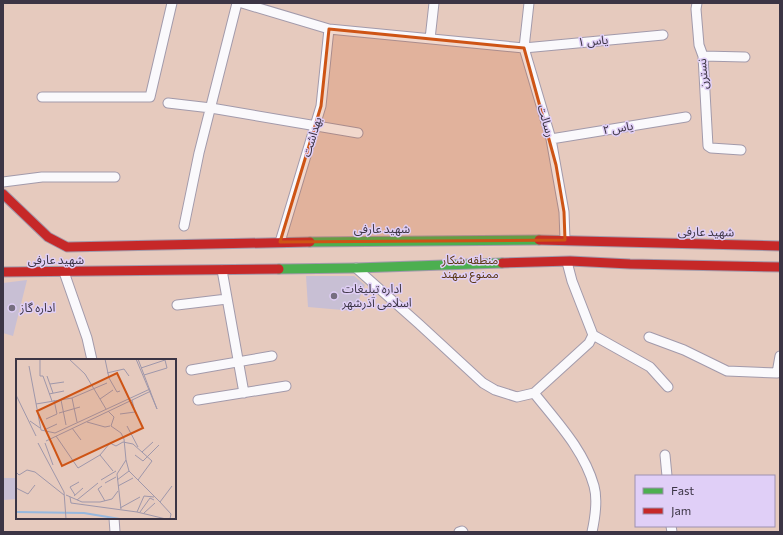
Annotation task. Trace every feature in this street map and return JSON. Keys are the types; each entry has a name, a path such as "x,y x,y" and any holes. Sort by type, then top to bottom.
{"street":[{"path":"42,97 150,97 172,3"},
{"path":"184,226 199,153 237,3"},
{"name":"یاس ۱","path":"242,3 329,29 524,48 663,35"},
{"path":"430,39 434,3"},
{"name":"رسالت","path":"529,3 524,48 551,139 564,212 566,241"},
{"name":"نسترن","path":"697,3 696,9 699,45 703,56 708,146 711,148 741,150"},
{"name":"بهداشت","path":"280,242 321,106 329,29"},
{"path":"703,56 745,57"},
{"path":"168,103 211,108 358,133"},
{"name":"یاس ۲","path":"551,139 686,117"},
{"path":"3,182 42,177 115,176"},
{"name":"شهید عارفی","path":"3,194 48,237 67,247 280,242 566,241 780,246"},
{"path":"570,257 557,257 554,250 557,244 566,241 574,244 570,257 572,281 593,335 650,367 668,387"},
{"name":"شهید عارفی","path":"3,272 356,268 570,257 630,264 780,267"},
{"path":"356,268 483,383 495,390 517,397 534,393 589,343 593,335"},
{"path":"222,270 244,393"},
{"path":"64,272 87,338 92,359"},
{"path":"177,305 227,300"},
{"path":"649,337 684,350 727,371 777,373 780,356"},
{"path":"191,370 239,363 272,356"},
{"path":"198,400 286,386"},
{"path":"534,393 576,446 587,468 594,487 596,507 592,532"},
{"path":"665,455 667,475"},
{"path":"114,519 115,532"}],"highlighted area":[{"path":"329,29 524,48 556,165 564,212 565,240 280,242 321,106"}],"green space":[{"name":"منطقه شکار ممنوع سهند","path":"3,3 780,3 780,532 3,532"}],"building":[{"name":"اداره تبلیغات اسلامی آذرشهر","path":"306,276 354,276 365,285 354,311 308,307"},
{"name":"اداره گاز","path":"27,280 13,336 3,333 3,283"},
{"path":"3,478 16,478 16,499 3,500"}],"traffic: fast":[{"path":"310,242 539,240"},
{"path":"279,269 502,263"}],"traffic: jam":[{"path":"3,194 48,237 67,247 310,242"},
{"path":"539,240 780,246"},
{"path":"502,263 570,261 630,264 780,267"},
{"path":"3,272 279,269"}],"place":[{"name":"اداره تبلیغات اسلامی آذرشهر","path":"334,296"},
{"name":"اداره گاز","path":"12,308"}]}
